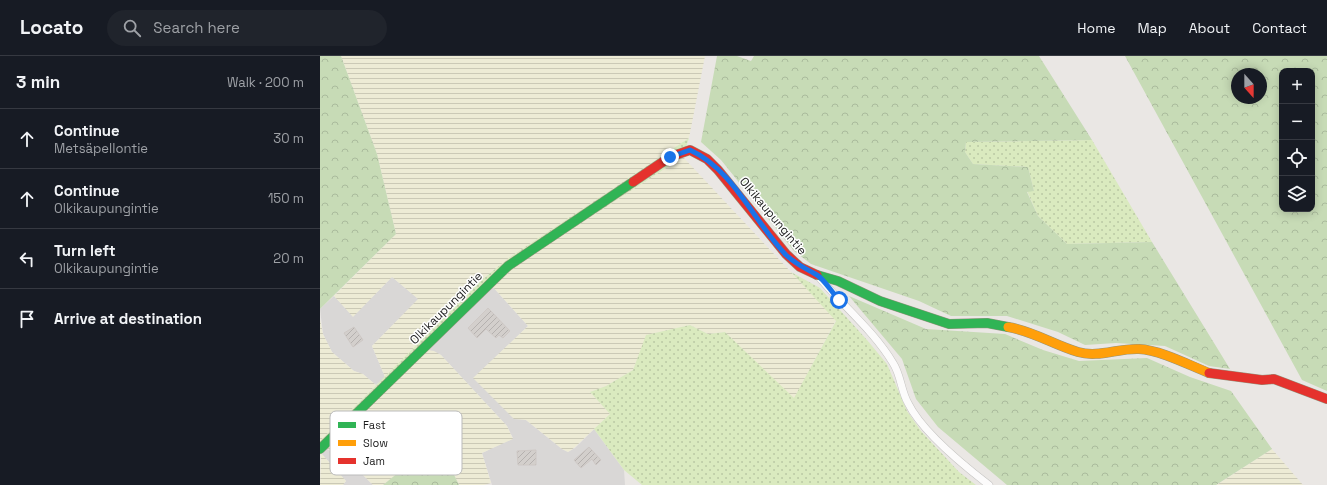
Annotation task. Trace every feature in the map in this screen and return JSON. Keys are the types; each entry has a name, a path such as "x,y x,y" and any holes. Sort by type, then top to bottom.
{"street":[{"name":"Olkikaupungintie","path":"359,411 508,266 670,157 690,150 707,159 744,200 786,254 800,267 818,275 838,281 880,301 948,324 987,323 1025,330 1078,352 1094,354 1139,349 1154,352 1209,374 1262,380 1274,379 1327,399"},
{"path":"818,275 878,342 894,364 907,403 916,418 942,444 989,485"},
{"name":"Olkikaupungintie","path":"320,449 330,439"}],"shaded area":[{"path":"341,56 705,56 689,138 510,257 483,279 385,377 372,346 418,299 392,277 353,317 334,296 396,234 377,154"},
{"path":"683,157 836,320 794,399 725,332 708,334 690,325 647,335 633,370 606,386 590,392 610,414 568,452 562,449 526,420 514,419 473,378 528,326 492,286 524,260"},
{"path":"392,277 419,299 372,346 385,377 376,385 363,374 354,371 332,352 323,334 320,309 334,296 353,316"},
{"path":"492,286 528,326 474,378 562,449 568,452 575,448 594,429 624,470 625,485 492,485 482,453 513,438 507,426 441,355 428,350"},
{"path":"320,319 323,334 332,352 354,371 363,374 376,385 350,411 330,411 330,431 320,441"},
{"path":"428,350 434,351 441,355 507,426 513,439 482,453 491,483 484,485 459,485 454,475 462,475 462,411 365,411"},
{"path":"327,448 330,451 330,463 321,453"},
{"path":"1272,449 1303,485 1216,485 1218,484"},
{"path":"321,453 330,463 330,475 341,475 346,481 343,485 320,485"},
{"path":"341,475 363,475 373,485 343,485 346,481"},
{"path":"363,475 396,475 383,485 373,485"}],"green space":[{"path":"320,56 341,56 377,154 396,234 320,309"},
{"path":"717,56 737,56 751,61 754,56 1039,56 1092,140 966,142 965,152 973,164 1028,167 1034,191 1027,192 1038,216 1067,244 1152,242 1230,369 1209,366 1165,346 1116,343 1085,345 1058,332 1007,316 951,316 919,301 811,264 794,251 721,160 701,142"},
{"path":"1125,56 1327,56 1327,391 1302,380"},
{"path":"689,138 683,157 524,260 492,286 365,411 350,411 483,279 510,257"},
{"path":"1092,140 1152,242 1067,244 1038,216 1027,191 1034,191 1028,167 973,164 965,152 966,142"},
{"path":"791,272 820,288 867,340 887,364 907,411 921,431 959,472 976,485 642,485 624,470 594,429 610,414 590,392 606,386 633,370 646,335 690,325 708,334 725,332 794,398 836,321"},
{"path":"849,296 926,329 1005,334 1043,350 1079,361 1147,358 1190,377 1231,391 1272,449 1216,485 1007,485 938,427 916,399 902,359"},
{"path":"330,431 330,445 320,455 320,441"},
{"path":"395,475 454,475 459,485 383,485"}],"building":[{"path":"488,308 510,331 503,338 499,335 496,338 486,329 477,338 468,328"},
{"path":"354,327 363,340 353,347 344,333"},
{"path":"589,447 601,460 596,465 592,459 581,468 574,460"},
{"path":"536,450 536,465 518,465 517,451"}],"traffic: fast":[{"path":"359,411 508,266 633,182"},
{"path":"817,275 838,281 880,301 949,324 987,323 1008,327"},
{"path":"320,449 330,439"}],"traffic: slow":[{"path":"1008,327 1035,335 1060,346 1086,354 1131,349 1147,350 1174,358 1209,373"}],"traffic: jam":[{"path":"633,182 670,157 690,150 707,159 718,170 786,254 800,267 817,275"},
{"path":"1209,373 1262,380 1274,379 1327,399"}],"route":[{"path":"670,157 690,150 707,159 744,200 786,254 800,267 818,275 839,300"}]}
